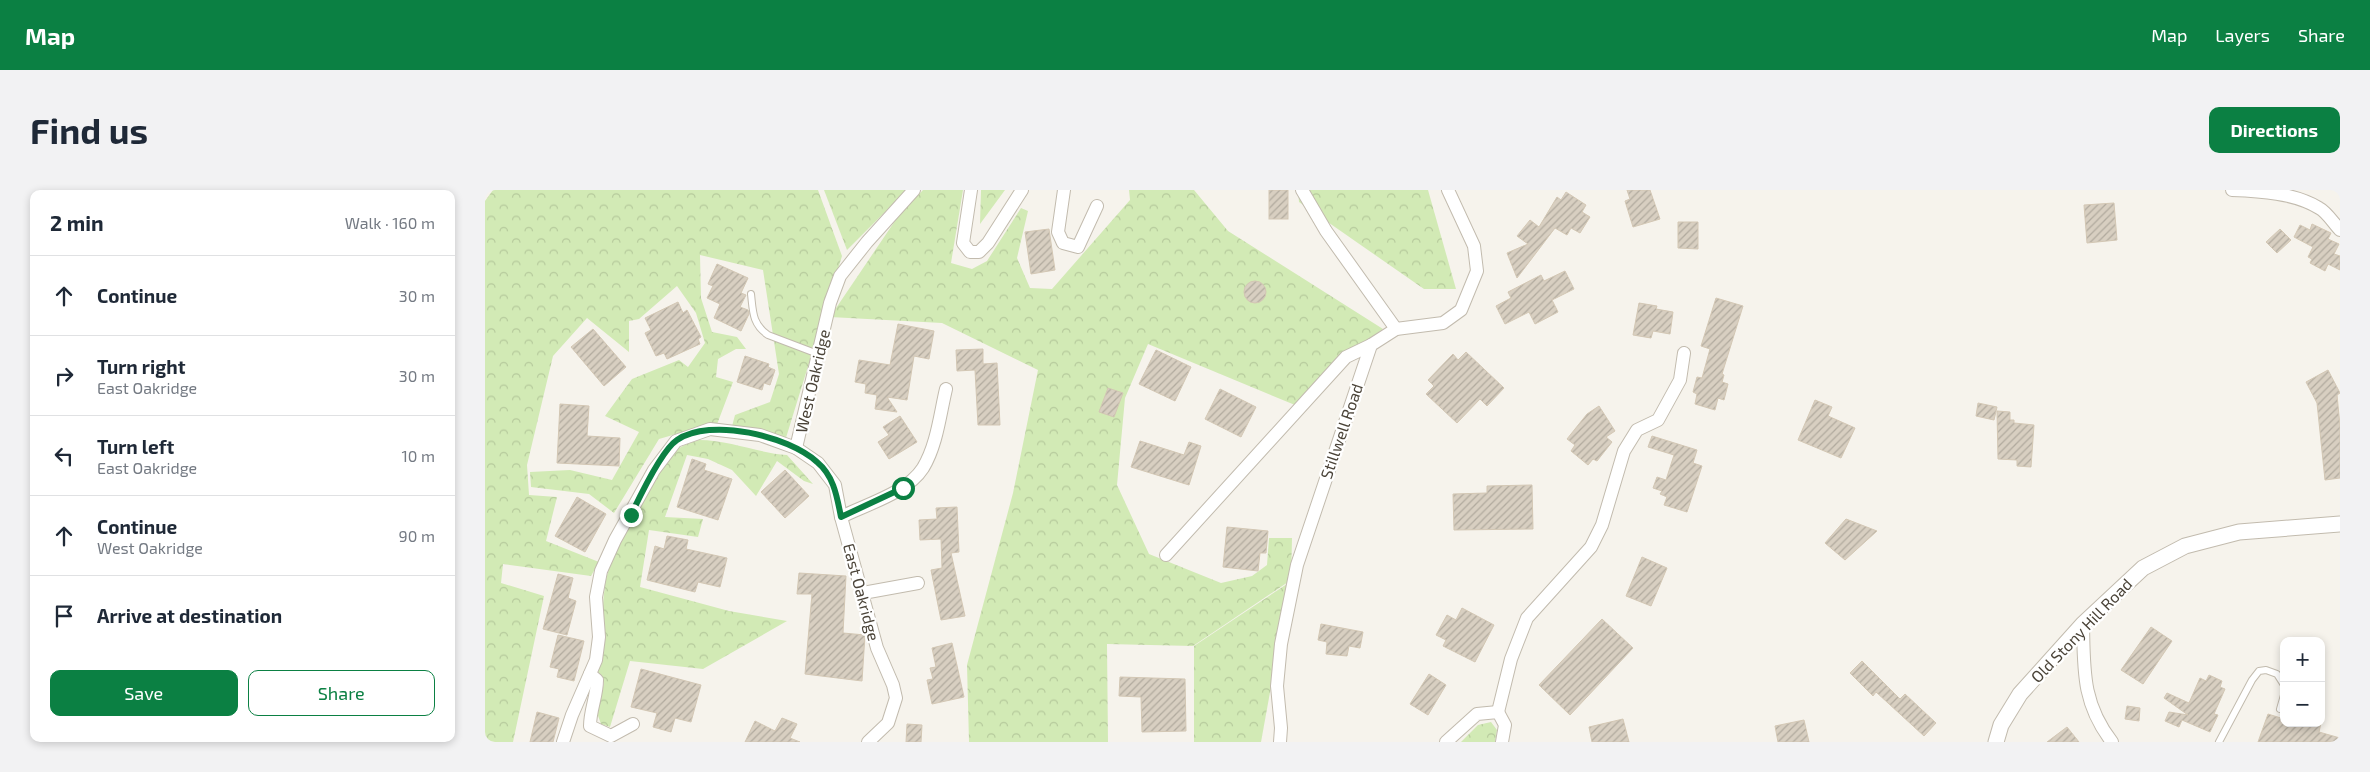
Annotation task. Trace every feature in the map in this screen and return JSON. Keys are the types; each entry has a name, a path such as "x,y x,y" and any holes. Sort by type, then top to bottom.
{"street":[{"name":"West Oakridge","path":"563,742 572,715 596,660 599,637 596,597 601,571 615,540 654,470 676,441 710,429 760,435 796,448 830,303 840,276 867,242 914,190"},
{"path":"971,190 963,243 970,252 979,252 988,243 1022,190"},
{"path":"1064,190 1058,232 1063,243 1078,248 1097,206"},
{"path":"1302,190 1325,231 1396,329"},
{"path":"1166,555 1346,357 1371,345 1396,329 1443,323 1461,310 1477,271 1473,246 1449,190"},
{"path":"2232,190 2257,191 2307,202 2321,208 2340,230"},
{"name":"Stillwell Road","path":"1280,742 1281,728 1277,686 1281,644 1297,565 1371,345"},
{"path":"1502,742 1505,725 1498,712 1511,659 1527,618 1591,547 1602,525 1624,450 1637,430 1658,420 1680,380 1684,353"},
{"path":"841,517 903,488 923,468 934,440 946,389"},
{"name":"East Oakridge","path":"796,448 818,462 835,485 841,517 877,648 896,698 888,723 868,742"},
{"name":"Old Stony Hill Road","path":"1996,742 2001,725 2021,694 2083,624 2143,568 2185,546 2239,532 2340,524"},
{"path":"863,593 919,583"},
{"path":"2083,624 2085,684 2101,728 2111,742"},
{"path":"590,674 597,680 597,690 590,713 590,726 611,736 633,724"},
{"path":"1446,742 1477,714 1498,712"}],"lane":[{"path":"751,294 753,317 761,330 768,335 818,354"},
{"path":"2219,742 2251,680 2259,671 2266,670 2277,674 2282,682"}],"green space":[{"path":"493,190 818,190 842,256 785,441 731,430 735,415 770,402 779,374 763,270 700,255 701,298 712,332 737,337 746,349 736,349 718,359 716,377 733,382 716,427 704,426 659,439 614,513 589,494 531,487 530,472 570,470 612,480 639,432 605,416 632,379 679,360 688,367 705,343 696,313 677,286 639,319 629,321 629,352 587,318 553,356 527,465 529,495 557,497 546,541 599,562 591,576 503,564 501,583 544,596 513,742 485,742 485,201"},
{"path":"824,190 907,190 847,250"},
{"path":"923,190 963,190 951,263 972,269 987,261 1021,208 1028,211 1017,258 1030,288 1052,289 1130,200 1129,190 1194,190 1228,231 1383,329 1343,358 1295,405 1148,344 1125,398 1117,485 1149,554 1221,583 1252,576 1267,565 1269,538 1292,538 1291,580 1193,646 1107,644 1108,742 969,742 967,665 1013,493 1038,370 942,323 830,317 899,215"},
{"path":"981,190 1005,190 980,224"},
{"path":"1298,190 1428,190 1456,289 1424,289 1299,202"},
{"path":"699,440 721,442 787,455 813,484 804,481 777,461 756,496 732,470 708,459 687,455 665,517 703,519 698,537 649,530 640,587 729,611 787,621 703,669 630,661 610,727 601,724 597,713 604,683 596,668 599,658 605,585 608,572 632,518 662,467 676,450"},
{"path":"1290,582 1261,742 1194,742 1194,646"},
{"path":"1491,722 1497,730 1495,742 1461,742 1478,725"}],"building":[{"path":"1269,190 1288,190 1288,219 1269,219"},
{"path":"1627,190 1650,190 1660,219 1633,227 1625,201 1630,199"},
{"path":"1566,192 1586,205 1582,212 1590,217 1580,233 1571,228 1567,235 1555,228 1517,278 1507,253 1528,244 1517,236 1530,220 1539,227 1557,197 1561,200"},
{"path":"2114,203 2117,240 2087,243 2084,205"},
{"path":"1678,222 1698,222 1698,249 1678,248"},
{"path":"2312,224 2331,233 2328,239 2339,244 2334,254 2340,256 2340,270 2328,264 2325,271 2310,263 2312,259 2308,257 2313,247 2294,237 2300,225 2310,230"},
{"path":"1049,229 1055,270 1031,274 1025,232"},
{"path":"2280,229 2291,240 2277,253 2266,242"},
{"path":"717,264 748,278 741,293 746,295 740,307 748,310 749,314 741,331 714,318 720,304 707,298 713,286 708,284"},
{"path":"1565,271 1574,289 1552,300 1558,312 1535,324 1529,312 1505,324 1496,306 1511,298 1508,292 1541,275 1544,281"},
{"path":"1251,281 1259,281 1266,288 1266,296 1259,303 1251,303 1244,296 1244,288"},
{"path":"1716,298 1743,306 1722,374 1724,375 1722,382 1728,384 1724,400 1718,398 1715,410 1695,404 1697,394 1693,392 1697,377 1702,378 1710,349 1701,346"},
{"path":"678,302 683,313 687,310 701,337 698,339 700,344 667,359 664,353 656,356 645,333 651,330 645,318"},
{"path":"1639,303 1657,306 1656,309 1673,312 1670,334 1653,331 1651,338 1633,335"},
{"path":"898,324 934,331 929,359 914,356 907,400 887,397 897,412 875,409 877,395 865,393 866,384 855,382 859,360 890,365"},
{"path":"593,329 626,367 604,386 571,347"},
{"path":"983,349 983,364 997,363 1000,425 978,425 975,370 957,371 956,350"},
{"path":"1156,350 1191,367 1175,401 1139,384"},
{"path":"1466,352 1504,388 1487,406 1480,399 1457,423 1426,394 1434,386 1428,380 1453,354 1458,360"},
{"path":"745,356 769,364 768,367 775,370 770,385 764,383 762,390 737,382"},
{"path":"2328,370 2340,393 2337,395 2340,426 2340,478 2325,480 2317,403 2306,382"},
{"path":"1108,388 1123,393 1114,417 1099,412"},
{"path":"1220,389 1256,407 1241,437 1205,419"},
{"path":"1815,400 1832,407 1828,416 1855,428 1841,458 1798,440"},
{"path":"1978,403 1997,407 1994,420 1976,416"},
{"path":"560,404 589,406 587,436 620,438 619,466 557,463"},
{"path":"1599,406 1615,431 1606,437 1612,442 1597,461 1593,459 1588,465 1571,451 1575,445 1567,439 1587,414"},
{"path":"1997,411 2010,412 2010,420 2014,420 2014,423 2034,425 2031,467 2017,466 2017,460 1998,459"},
{"path":"900,416 917,442 889,459 878,442 889,435 883,427"},
{"path":"1652,436 1697,450 1693,463 1702,466 1687,512 1664,505 1667,497 1660,494 1662,491 1653,488 1657,477 1666,480 1674,455 1648,447"},
{"path":"1140,441 1184,455 1189,442 1201,446 1189,485 1131,467"},
{"path":"692,459 706,464 704,470 732,479 718,520 677,507"},
{"path":"785,470 809,496 785,518 761,492"},
{"path":"1532,485 1533,529 1454,530 1453,494 1487,493 1487,486"},
{"path":"577,497 606,514 585,552 555,536"},
{"path":"957,507 959,552 951,553 965,616 941,620 931,570 942,568 941,539 920,540 919,520 937,519 936,508"},
{"path":"1846,519 1877,531 1845,560 1825,543"},
{"path":"1227,527 1268,531 1266,553 1260,553 1258,571 1223,567"},
{"path":"667,536 688,540 686,549 727,558 720,587 698,582 695,592 647,580 655,546 664,549"},
{"path":"1642,557 1667,568 1651,606 1626,596"},
{"path":"799,573 846,576 843,633 865,635 862,681 805,674 812,594 797,594"},
{"path":"558,574 573,578 568,598 576,601 567,635 543,629"},
{"path":"1462,608 1494,625 1475,662 1443,646 1446,640 1436,635 1447,615 1456,620"},
{"path":"1602,619 1633,648 1570,715 1539,685"},
{"path":"1321,624 1363,632 1360,648 1349,646 1347,656 1326,654 1327,642 1318,640"},
{"path":"2151,627 2172,641 2143,684 2121,670"},
{"path":"558,635 584,641 574,681 557,677 559,669 550,667"},
{"path":"952,643 964,697 932,704 927,680 933,679 930,668 936,667 932,648"},
{"path":"1862,661 1900,699 1905,694 1936,723 1924,736 1876,692 1873,696 1850,673"},
{"path":"641,669 701,685 691,722 675,718 671,732 653,727 657,713 631,707"},
{"path":"1429,674 1446,685 1428,715 1410,704"},
{"path":"2209,675 2222,681 2220,687 2225,689 2214,714 2218,715 2210,732 2182,720 2179,727 2165,721 2169,712 2188,715 2164,698 2167,693 2189,703 2200,678 2206,681"},
{"path":"1120,677 1185,679 1186,731 1142,732 1141,697 1119,696"},
{"path":"2127,706 2140,708 2139,721 2125,719"},
{"path":"537,712 559,718 553,742 530,742"},
{"path":"2268,714 2280,718 2280,727 2320,727 2319,732 2340,738 2340,742 2258,742"},
{"path":"782,718 797,724 790,738 800,742 745,742 755,721 775,731"},
{"path":"1623,719 1629,742 1592,742 1589,727"},
{"path":"1804,720 1809,742 1778,742 1775,726"},
{"path":"907,724 922,725 921,742 906,742"},
{"path":"2067,727 2079,742 2047,742"}],"route":[{"path":"631,515 654,470 676,441 710,429 760,435 796,448 818,462 835,485 841,517 903,488"}]}
